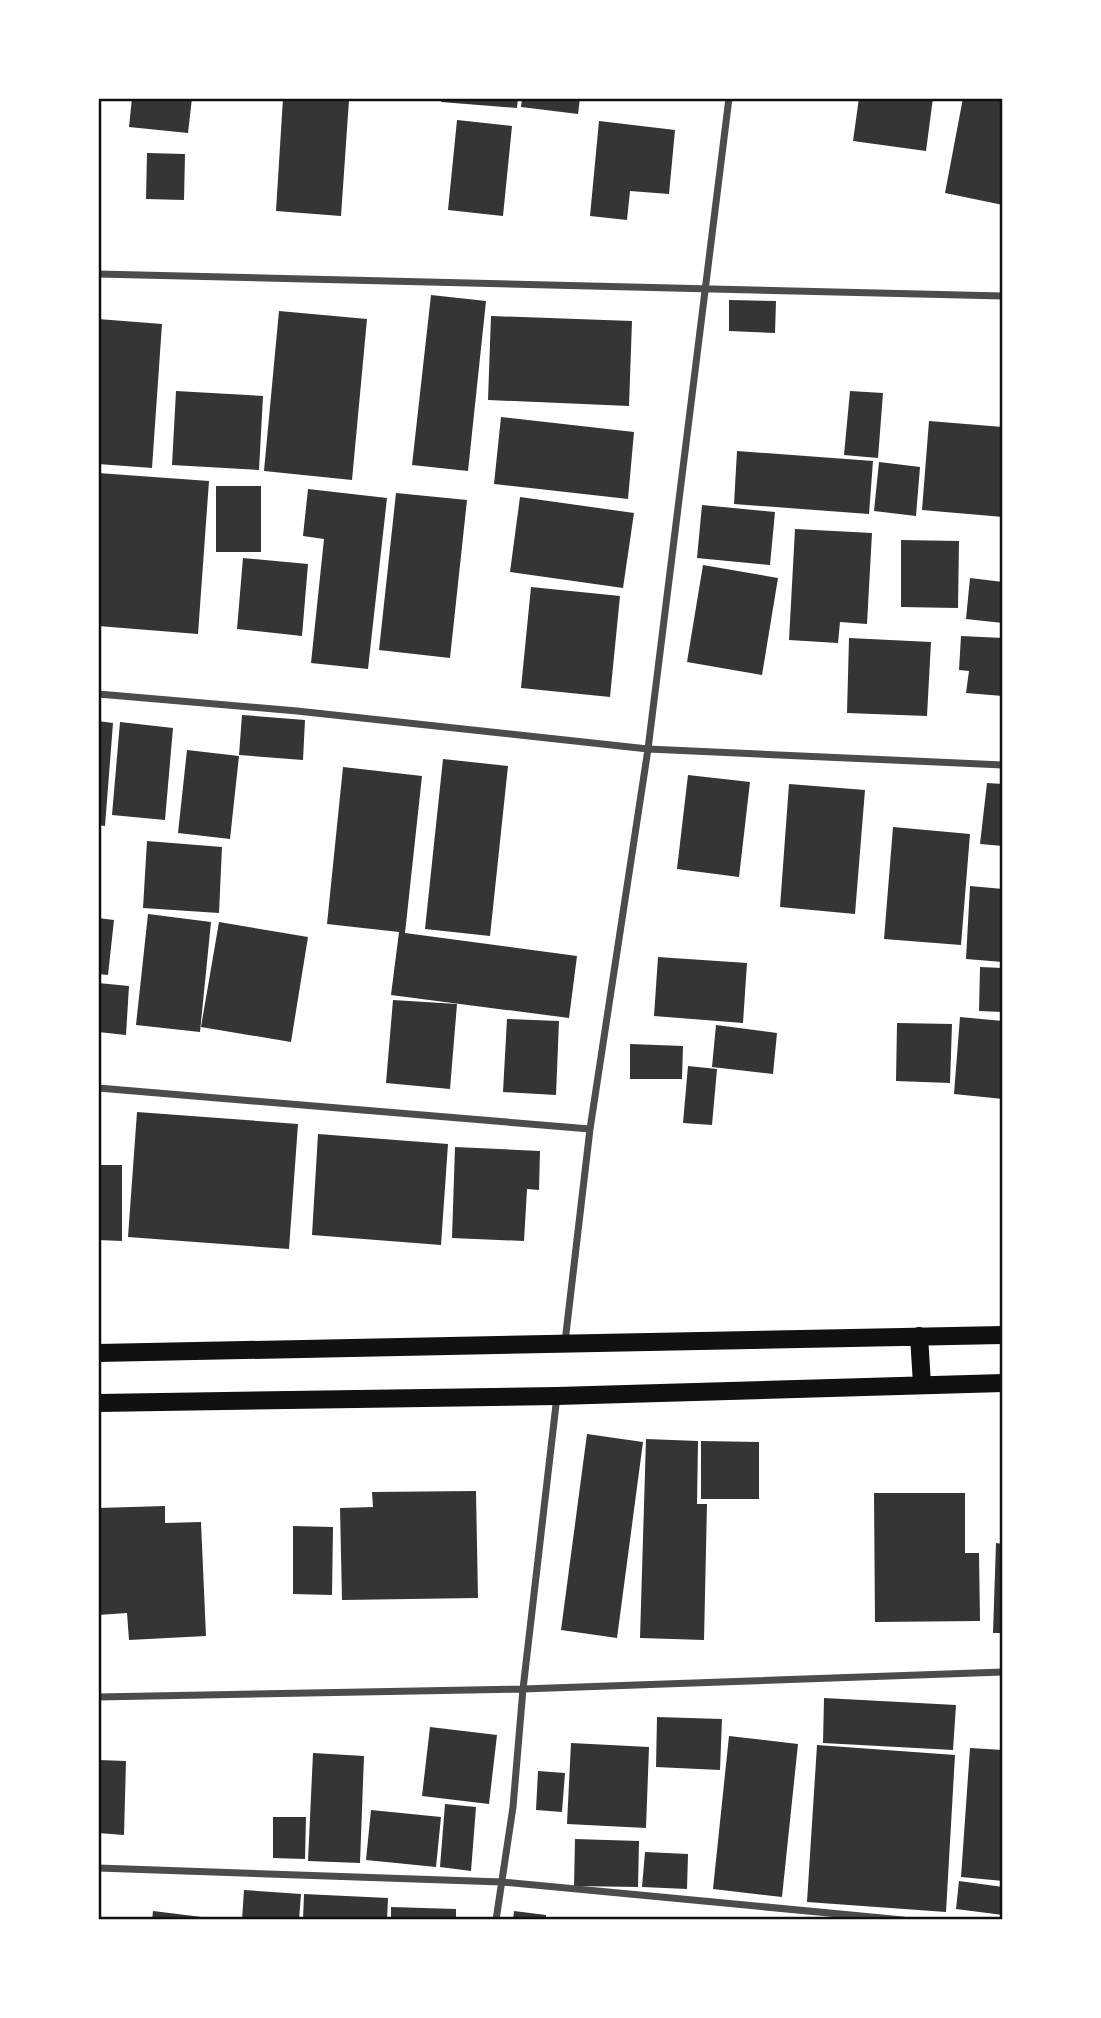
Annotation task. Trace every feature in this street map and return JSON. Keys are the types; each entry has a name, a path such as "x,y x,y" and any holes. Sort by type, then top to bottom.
{"main road":[{"path":"98,1353 1003,1335"},
{"path":"919,1336 922,1384"},
{"path":"98,1403 557,1396 1003,1383"}],"street":[{"path":"565,1342 578,1252 590,1129 648,749 729,98"},
{"path":"98,274 1003,296"},
{"path":"98,694 297,711 648,749 1003,765"},
{"path":"98,1088 590,1129"},
{"path":"496,1920 513,1807 523,1689 557,1396"},
{"path":"98,1697 523,1689 1003,1672"},
{"path":"98,1868 502,1882 904,1920"}],"building":[{"path":"132,98 192,98 188,133 129,127"},
{"path":"283,98 349,100 341,216 276,211"},
{"path":"407,98 428,98 427,101"},
{"path":"442,98 518,98 517,108 441,102"},
{"path":"522,98 580,98 578,114 521,107"},
{"path":"859,98 933,98 926,151 853,141"},
{"path":"963,98 1003,98 1003,205 945,193"},
{"path":"457,120 512,126 503,216 448,210"},
{"path":"599,121 675,130 669,194 630,191 627,220 590,216"},
{"path":"147,153 185,154 184,200 146,199"},
{"path":"431,295 486,301 468,471 412,465"},
{"path":"729,300 776,301 775,333 729,331"},
{"path":"279,311 367,319 352,480 264,471"},
{"path":"491,316 632,321 629,406 488,400"},
{"path":"98,319 162,324 152,468 98,464"},
{"path":"176,391 263,396 259,470 172,465"},
{"path":"850,391 883,393 878,458 844,455"},
{"path":"501,417 634,432 628,499 494,484"},
{"path":"929,421 1003,427 1003,517 922,510"},
{"path":"737,451 873,461 869,514 734,504"},
{"path":"879,462 920,467 916,516 874,511"},
{"path":"98,473 209,481 198,634 98,626"},
{"path":"216,486 261,486 261,552 216,552"},
{"path":"308,489 387,498 368,669 311,663 324,539 303,536"},
{"path":"396,493 467,500 450,658 379,650"},
{"path":"520,497 634,513 623,588 510,572"},
{"path":"702,505 775,512 770,565 697,558"},
{"path":"795,529 872,533 867,624 840,622 838,643 789,640"},
{"path":"901,540 959,541 958,608 901,607"},
{"path":"243,558 308,564 302,636 237,629"},
{"path":"703,565 778,578 762,675 687,662"},
{"path":"970,578 1003,582 1003,623 966,619"},
{"path":"531,587 620,596 610,697 521,688"},
{"path":"961,636 1003,638 1003,696 966,693 969,671 959,670"},
{"path":"849,638 931,642 927,716 847,713"},
{"path":"242,715 305,720 303,760 239,755"},
{"path":"98,721 113,723 105,826 98,825"},
{"path":"120,722 173,728 165,820 112,815"},
{"path":"187,750 239,756 230,839 178,833"},
{"path":"443,759 508,766 490,936 425,929"},
{"path":"343,767 422,776 405,933 577,956 569,1018 391,995 399,932 327,924"},
{"path":"688,775 750,782 739,877 677,869"},
{"path":"987,783 1003,784 1003,846 980,844"},
{"path":"789,784 865,790 855,914 780,907"},
{"path":"893,827 970,834 961,945 884,939"},
{"path":"147,841 222,847 219,913 143,908"},
{"path":"970,886 1003,889 1003,962 966,959"},
{"path":"148,914 211,922 200,1032 136,1025"},
{"path":"98,918 114,920 108,975 98,974"},
{"path":"219,922 308,937 291,1042 201,1027"},
{"path":"658,957 747,963 743,1023 654,1016"},
{"path":"980,967 1003,968 1003,1012 979,1011"},
{"path":"98,983 129,986 126,1035 98,1032"},
{"path":"393,1000 457,1004 450,1089 386,1083"},
{"path":"960,1017 1003,1021 1003,1099 954,1094"},
{"path":"507,1019 559,1021 556,1095 503,1092"},
{"path":"897,1023 952,1024 950,1083 896,1081"},
{"path":"716,1025 777,1033 773,1074 712,1067"},
{"path":"630,1044 683,1046 682,1079 630,1079"},
{"path":"688,1066 717,1069 712,1125 683,1123"},
{"path":"137,1112 298,1124 289,1249 128,1237"},
{"path":"318,1134 448,1144 441,1245 312,1235"},
{"path":"455,1147 540,1151 539,1190 527,1189 524,1241 452,1238"},
{"path":"98,1165 122,1165 122,1241 98,1240"},
{"path":"587,1434 643,1442 617,1638 561,1630"},
{"path":"646,1439 698,1441 697,1504 707,1504 704,1640 640,1638"},
{"path":"701,1441 759,1442 759,1499 701,1499"},
{"path":"476,1491 478,1598 342,1600 340,1508 373,1507 372,1492"},
{"path":"874,1493 965,1493 965,1553 979,1553 980,1621 875,1622"},
{"path":"165,1506 165,1523 201,1522 206,1636 129,1640 127,1613 98,1615 98,1508"},
{"path":"293,1526 333,1527 332,1595 293,1594"},
{"path":"996,1543 1003,1544 1003,1633 993,1633"},
{"path":"824,1698 956,1705 953,1750 823,1743"},
{"path":"657,1717 722,1719 720,1770 656,1767"},
{"path":"430,1727 497,1735 489,1804 422,1796"},
{"path":"729,1736 798,1744 782,1897 713,1889"},
{"path":"571,1743 649,1747 646,1828 567,1824"},
{"path":"817,1745 955,1755 946,1912 807,1902"},
{"path":"970,1748 1003,1750 1003,1881 961,1877"},
{"path":"313,1753 364,1756 360,1863 308,1861"},
{"path":"98,1760 126,1761 124,1835 98,1833"},
{"path":"538,1771 565,1773 562,1812 536,1810"},
{"path":"445,1804 476,1807 471,1871 440,1867"},
{"path":"371,1810 441,1817 436,1867 366,1860"},
{"path":"273,1817 306,1817 305,1859 273,1858"},
{"path":"575,1839 639,1841 638,1887 574,1886"},
{"path":"645,1852 688,1854 687,1889 642,1887"},
{"path":"959,1881 1003,1887 1003,1915 956,1909"},
{"path":"244,1890 301,1894 299,1920 242,1920"},
{"path":"304,1894 388,1898 387,1920 303,1920"},
{"path":"391,1907 456,1909 456,1920 391,1920"},
{"path":"153,1911 210,1918 210,1920 152,1920"},
{"path":"514,1911 546,1915 546,1920 513,1920"}]}
